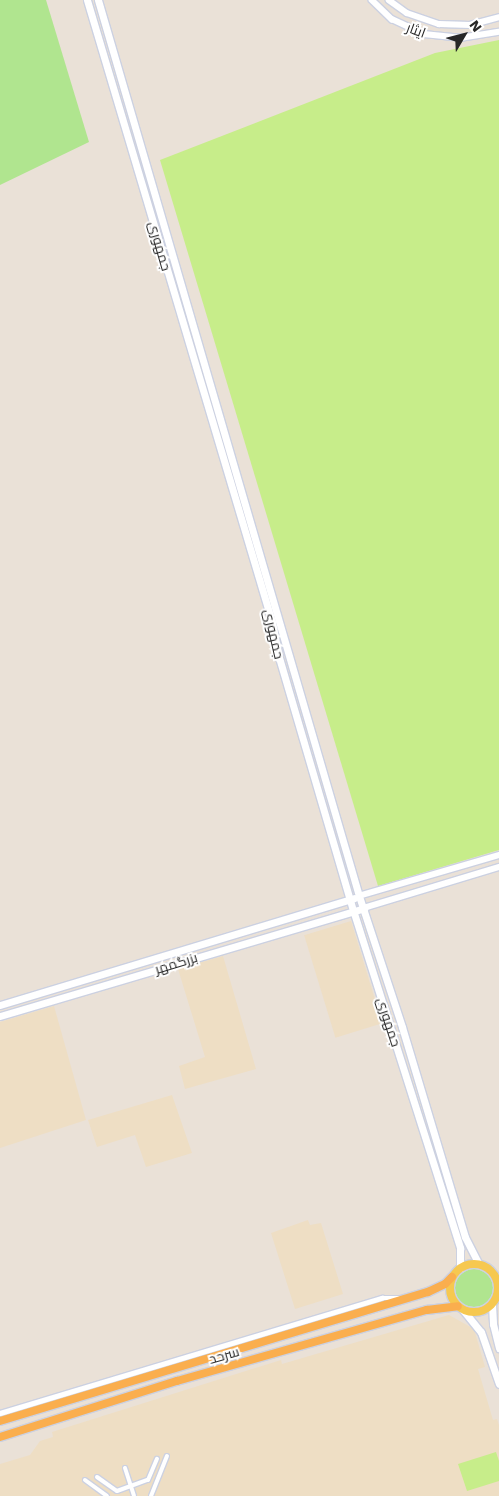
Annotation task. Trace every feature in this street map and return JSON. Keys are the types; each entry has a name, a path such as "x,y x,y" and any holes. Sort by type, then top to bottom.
{"highway":[{"name":"سرحد","path":"0,1421 407,1298 438,1288 452,1277"},
{"name":"سرحد","path":"0,1437 196,1376 427,1310 461,1308"}],"main road":[{"name":"جمهوری","path":"87,0 272,622 278,654 353,910 460,1248 460,1268"},
{"name":"جمهوری","path":"98,0 209,375 359,896 402,1027 465,1237 479,1264"},
{"path":"198,378 209,375"},
{"path":"278,654 287,651"},
{"name":"بزرگمهر","path":"0,1005 359,896"},
{"name":"بزرگمهر","path":"0,1016 364,908"},
{"path":"234,934 237,945"},
{"path":"392,1030 402,1027"},
{"path":"499,1348 493,1324 492,1304 498,1292 497,1280 490,1270 479,1264 460,1268 452,1277 451,1296 481,1332 499,1384"},
{"path":"490,1270 499,1270"},
{"path":"461,1308 476,1312 492,1304"}],"street":[{"name":"ایثار","path":"372,0 392,19 424,34 460,38 499,32"},
{"name":"ایثار","path":"389,0 407,13 439,24 470,25 499,18"},
{"path":"359,896 499,855"},
{"path":"364,908 499,867"},
{"path":"0,1413 382,1298 407,1298"},
{"path":"151,1496 167,1456"},
{"path":"97,1477 117,1491 148,1480 157,1459"},
{"path":"125,1468 134,1496"},
{"path":"85,1480 107,1496"}],"shaded area":[{"path":"351,921 382,1023 335,1038 304,935"},
{"path":"223,956 256,1069 185,1089 179,1066 205,1057 178,969"},
{"path":"54,1006 86,1120 0,1148 0,1022"},
{"path":"172,1095 192,1153 146,1167 135,1135 97,1147 88,1120"},
{"path":"308,1220 310,1225 321,1223 343,1294 295,1309 271,1233"},
{"path":"449,1315 474,1329 485,1367 478,1369 493,1420 497,1419 499,1425 499,1496 0,1496 0,1464 30,1455 40,1441 53,1437 52,1432 281,1360 282,1364"}],"green space":[{"path":"0,0 46,0 89,142 0,185"},
{"path":"499,40 499,850 378,886 160,160 435,53"},
{"path":"474,1269 487,1275 493,1288 487,1301 474,1307 461,1301 455,1288 461,1275"},
{"path":"496,1452 499,1461 499,1481 467,1491 458,1464"}]}
